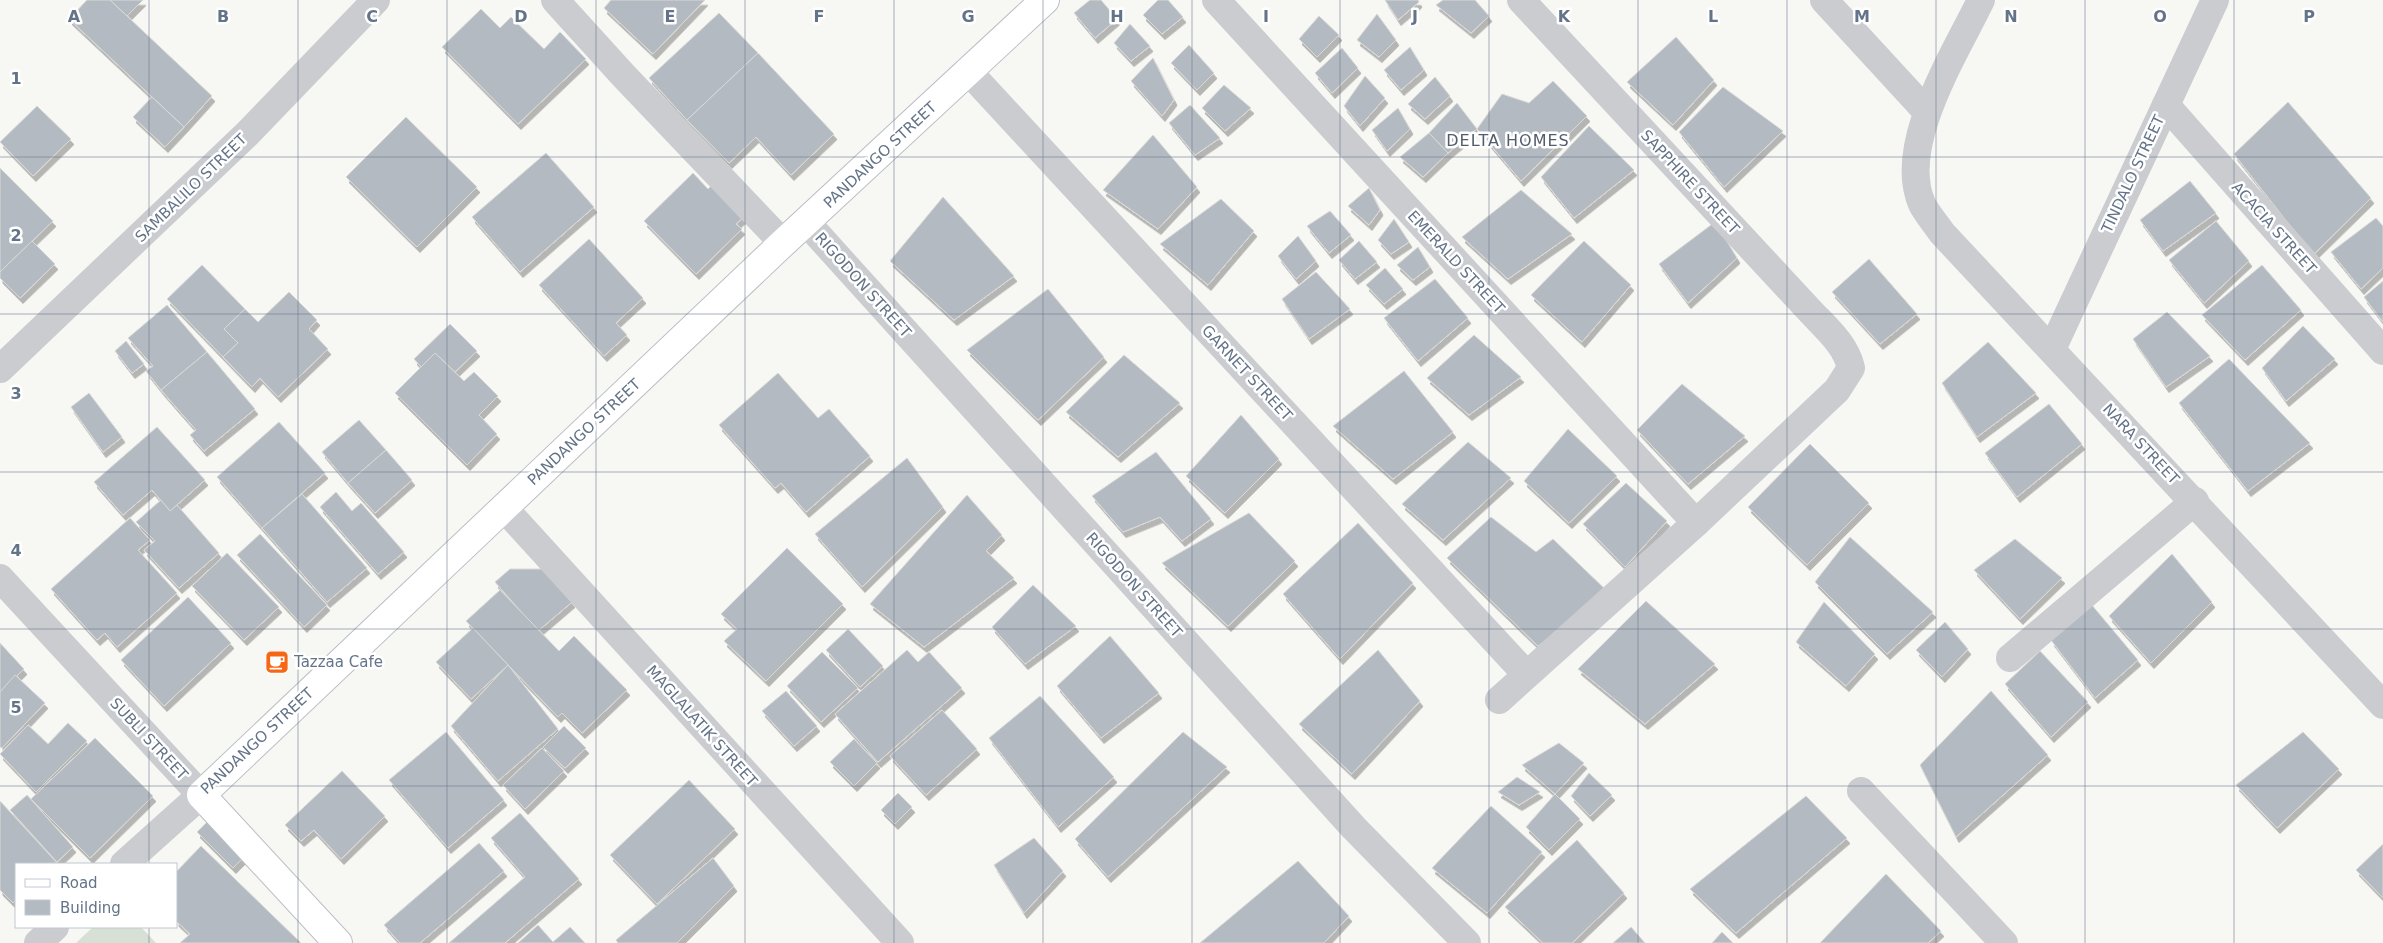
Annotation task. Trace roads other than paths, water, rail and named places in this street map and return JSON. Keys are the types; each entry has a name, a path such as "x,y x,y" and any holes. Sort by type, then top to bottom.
{"street":[{"name":"SAMBALILO STREET","path":"0,369 247,134 376,0"},
{"path":"555,0 623,75 783,243"},
{"name":"PANDANGO STREET","path":"125,863 201,795 783,243 807,223 1045,0"},
{"name":"EMERALD STREET","path":"1216,0 1696,523"},
{"name":"SAPPHIRE STREET","path":"1521,0 1811,312 1849,356 1851,368 1837,390 1696,523"},
{"path":"1824,0 1927,112"},
{"name":"NARA STREET","path":"1980,0 1927,112 1917,144 1915,174 1922,204 1942,233 2195,501 2383,705"},
{"name":"TINDALO STREET","path":"2052,349 2215,0"},
{"name":"GARNET STREET","path":"968,71 1526,674"},
{"name":"ACACIA STREET","path":"2166,105 2383,350"},
{"name":"RIGODON STREET","path":"807,223 1354,828 1467,943"},
{"path":"2010,658 2195,501"},
{"name":"MAGLALATIK STREET","path":"504,508 900,943"},
{"path":"1499,700 1696,523"},
{"name":"SUBLI STREET","path":"0,578 338,943"},
{"path":"1861,791 2004,943"},
{"path":"38,943 54,928"}],"place":[{"name":"Tazzaa Cafe","path":"277,662"}],"district":[{"name":"DELTA HOMES","path":"1508,140"}]}
